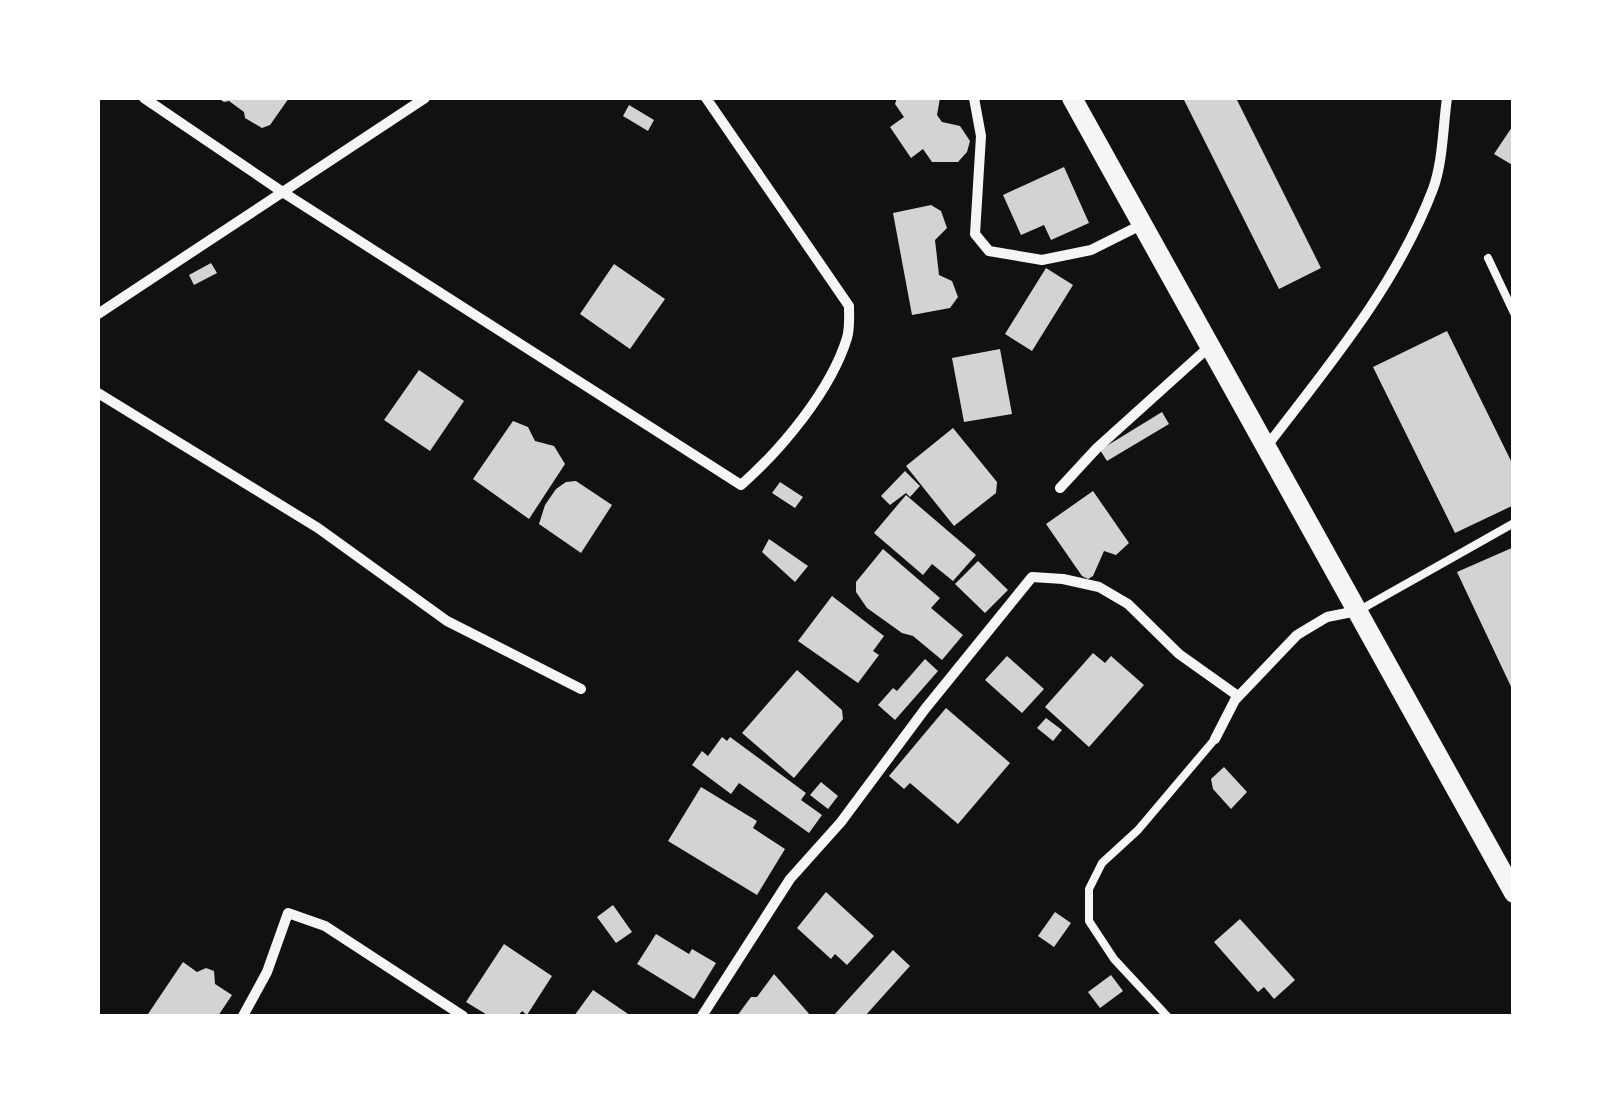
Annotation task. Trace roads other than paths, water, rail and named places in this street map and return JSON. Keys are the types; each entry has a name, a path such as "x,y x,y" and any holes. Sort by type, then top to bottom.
{"main road":[{"path":"1072,98 1514,893"}],"street":[{"path":"144,98 281,191 741,485 766,463 827,382 848,334 849,306 706,98"},
{"path":"98,314 425,98"},
{"path":"974,98 981,136 975,234 989,252 1042,260 1091,250 1144,224"},
{"path":"1266,447 1370,311 1408,241 1435,185 1447,98"},
{"path":"1060,488 1109,437 1209,347"},
{"path":"98,393 318,528 447,621 581,689"},
{"path":"702,1016 790,879 841,822 925,709 1032,577 1063,579 1099,587 1114,595 1179,654 1238,696"},
{"path":"1215,739 1238,696 1297,635 1327,617 1358,611"},
{"path":"243,1016 266,972 288,913 324,926 463,1016"}],"lane":[{"path":"1488,258 1514,313"},
{"path":"1358,611 1514,523"},
{"path":"1167,1016 1114,959 1089,921 1089,889 1102,863 1138,830 1215,739"}]}
